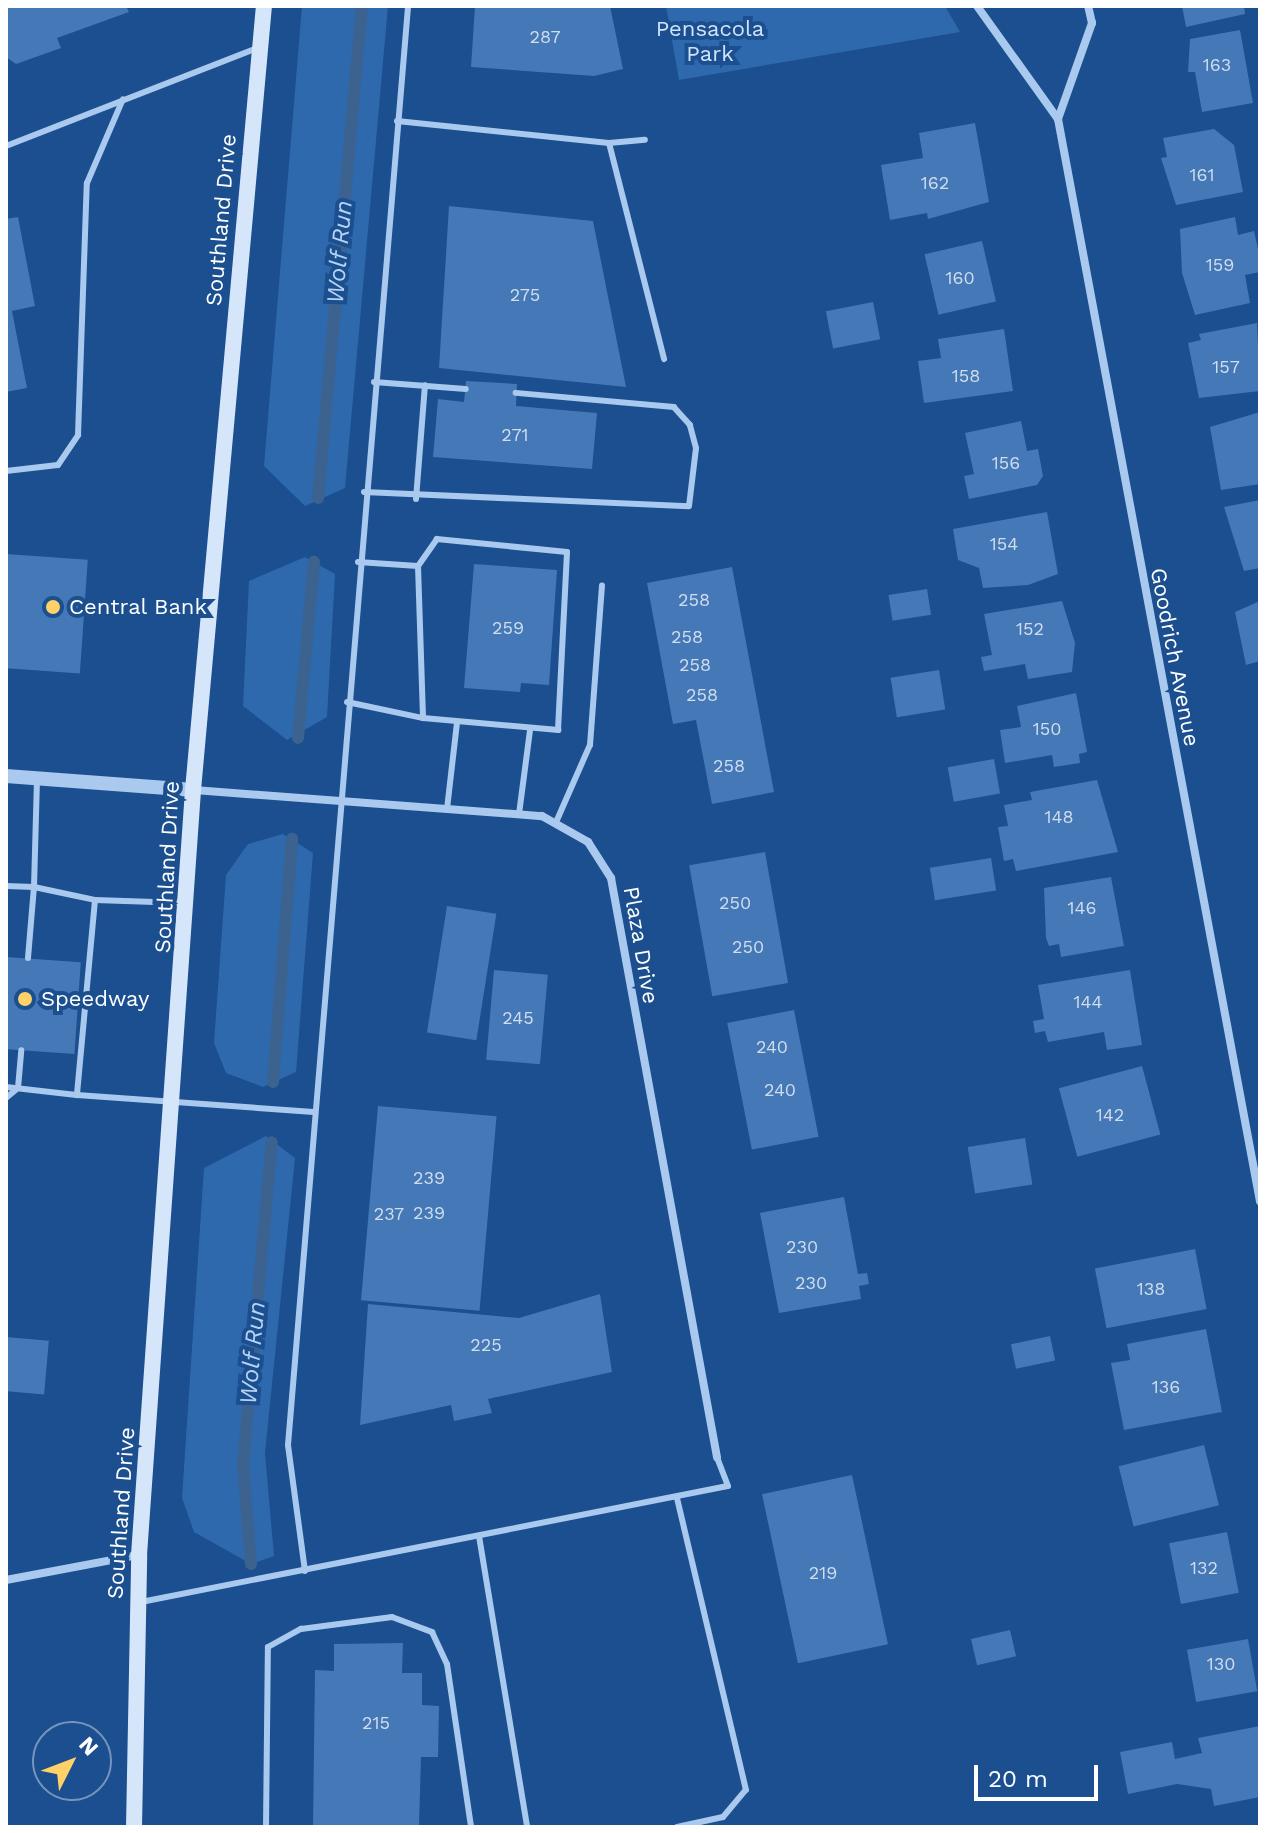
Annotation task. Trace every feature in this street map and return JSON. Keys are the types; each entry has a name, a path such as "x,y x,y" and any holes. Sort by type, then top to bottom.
{"main road":[{"name":"Southland Drive","path":"134,1827 139,1555 188,903 193,790 264,6"}],"street":[{"name":"Goodrich Avenue","path":"977,6 1058,119 1260,1201"},
{"path":"1058,119 1092,23 1088,6"},
{"path":"6,776 193,790"},
{"name":"Plaza Drive","path":"193,790 519,814 557,820 588,842 611,878 717,1457"},
{"path":"6,1580 139,1555"}],"lane":[{"path":"305,1571 288,1445 336,800 408,6"},
{"path":"6,146 260,47"},
{"path":"6,471 58,465 78,435 87,183 123,99"},
{"path":"397,121 609,143 645,140"},
{"path":"609,143 664,359"},
{"path":"374,382 466,389"},
{"path":"416,499 425,385"},
{"path":"364,492 416,499 689,506 696,448 690,425 674,407 516,393"},
{"path":"347,702 423,718 530,731 558,730 567,552 437,539 418,566 423,718"},
{"path":"358,562 418,566"},
{"path":"557,820 590,745 602,585"},
{"path":"447,809 457,722"},
{"path":"519,814 530,731"},
{"path":"28,958 34,887 37,776"},
{"path":"6,886 34,887 95,900 188,903"},
{"path":"77,1095 95,900"},
{"path":"6,1098 18,1088 21,1050"},
{"path":"6,1087 313,1112"},
{"path":"137,1603 728,1486 717,1457"},
{"path":"677,1497 746,1790 723,1817 677,1827"},
{"path":"479,1536 527,1827"},
{"path":"266,1827 263,1687 268,1647 301,1629 392,1617 432,1632 447,1664 471,1827"}],"green space":[{"path":"302,6 388,6 345,488 305,506 264,466"},
{"name":"Pensacola Park","path":"666,6 945,6 960,32 679,80"},
{"path":"305,557 335,574 327,717 287,740 243,706 249,581"},
{"path":"283,834 313,853 296,1072 263,1087 226,1073 214,1043 226,875 248,844"},
{"path":"266,1136 295,1158 265,1453 274,1556 251,1564 194,1532 182,1498 204,1168"}],"building":[{"path":"6,6 126,6 129,12 57,38 61,48 16,64 6,57"},
{"path":"475,6 610,6 623,69 594,76 471,67"},
{"path":"1182,6 1244,6 1245,14 1186,27"},
{"path":"1240,30 1253,103 1202,112 1195,72 1188,72 1190,39"},
{"path":"975,123 989,202 928,219 927,213 890,220 881,165 923,158 919,133"},
{"path":"1214,129 1234,145 1243,192 1176,205 1161,158 1167,157 1163,138"},
{"path":"449,206 593,221 626,387 439,368"},
{"path":"18,217 35,306 12,311 27,388 6,392 6,219"},
{"path":"1235,217 1238,235 1254,231 1260,258 1260,272 1245,275 1250,303 1195,315 1182,273 1180,229"},
{"path":"982,241 996,301 938,315 925,254"},
{"path":"873,302 880,339 833,348 826,311"},
{"path":"1257,323 1260,391 1199,398 1188,343 1201,340 1199,334"},
{"path":"1004,329 1013,391 924,403 918,361 941,358 938,339"},
{"path":"466,381 517,384 516,406 597,413 592,469 433,457 438,399 464,402"},
{"path":"1260,412 1260,484 1221,490 1210,427"},
{"path":"1021,421 1027,451 1038,449 1043,476 1037,485 969,499 964,476 974,474 965,433"},
{"path":"1260,500 1260,568 1244,571 1224,507"},
{"path":"1047,512 1058,574 1028,585 983,588 979,568 958,560 953,529"},
{"path":"6,554 88,560 80,673 6,668"},
{"path":"474,564 557,570 549,685 521,683 520,692 464,688"},
{"path":"732,567 774,792 712,804 696,720 673,724 647,583"},
{"path":"927,589 931,615 893,621 888,595"},
{"path":"1062,601 1075,643 1072,672 1028,679 1025,664 984,671 981,657 992,655 984,614"},
{"path":"1260,601 1260,661 1246,665 1235,612"},
{"path":"939,670 945,710 897,717 891,678"},
{"path":"1076,693 1087,752 1079,754 1080,763 1054,767 1052,755 1005,763 1000,730 1021,727 1017,706"},
{"path":"994,759 1000,793 954,802 948,767"},
{"path":"1097,780 1118,852 1016,871 1013,859 1004,861 998,827 1008,826 1004,805 1032,800 1030,792"},
{"path":"765,852 788,983 712,996 689,865"},
{"path":"991,858 996,891 935,900 930,868"},
{"path":"1111,877 1124,946 1061,957 1059,944 1049,946 1046,938 1044,888"},
{"path":"447,906 496,914 476,1040 427,1032"},
{"path":"6,957 81,962 74,1054 6,1049"},
{"path":"494,970 548,975 540,1064 486,1060"},
{"path":"1130,970 1142,1045 1107,1050 1104,1032 1048,1042 1045,1031 1035,1033 1033,1021 1044,1019 1038,985"},
{"path":"794,1010 819,1137 752,1150 727,1023"},
{"path":"1142,1066 1160,1135 1077,1157 1059,1088"},
{"path":"378,1106 497,1116 480,1311 361,1300"},
{"path":"1025,1138 1032,1184 975,1193 968,1147"},
{"path":"844,1197 858,1274 867,1273 869,1284 859,1286 861,1299 779,1313 760,1213"},
{"path":"1195,1249 1207,1309 1107,1328 1095,1268"},
{"path":"600,1294 612,1372 488,1399 492,1413 454,1421 451,1405 360,1425 368,1304 519,1318"},
{"path":"1206,1329 1222,1412 1124,1430 1111,1363 1130,1360 1127,1344"},
{"path":"1050,1336 1055,1360 1016,1369 1011,1344"},
{"path":"6,1337 49,1341 44,1395 6,1391"},
{"path":"1204,1445 1219,1505 1134,1526 1119,1466"},
{"path":"852,1475 888,1644 798,1663 762,1494"},
{"path":"1227,1532 1239,1593 1181,1604 1169,1543"},
{"path":"1010,1630 1016,1656 977,1665 971,1639"},
{"path":"1248,1639 1257,1691 1196,1702 1187,1650"},
{"path":"403,1643 402,1673 422,1673 422,1705 439,1706 438,1757 421,1757 419,1827 313,1827 315,1670 334,1671 334,1644"},
{"path":"1260,1726 1260,1797 1214,1806 1211,1789 1177,1784 1128,1794 1120,1752 1172,1742 1175,1759 1202,1753 1198,1738"}],"waterway":[{"name":"Wolf Run","path":"318,498 362,6"},
{"name":"Wolf Run","path":"298,738 314,562"},
{"name":"Wolf Run","path":"273,1082 292,839"},
{"name":"Wolf Run","path":"251,1564 243,1464 272,1142"}],"place":[{"name":"Central Bank","path":"53,607"},
{"name":"Speedway","path":"25,999"}]}
